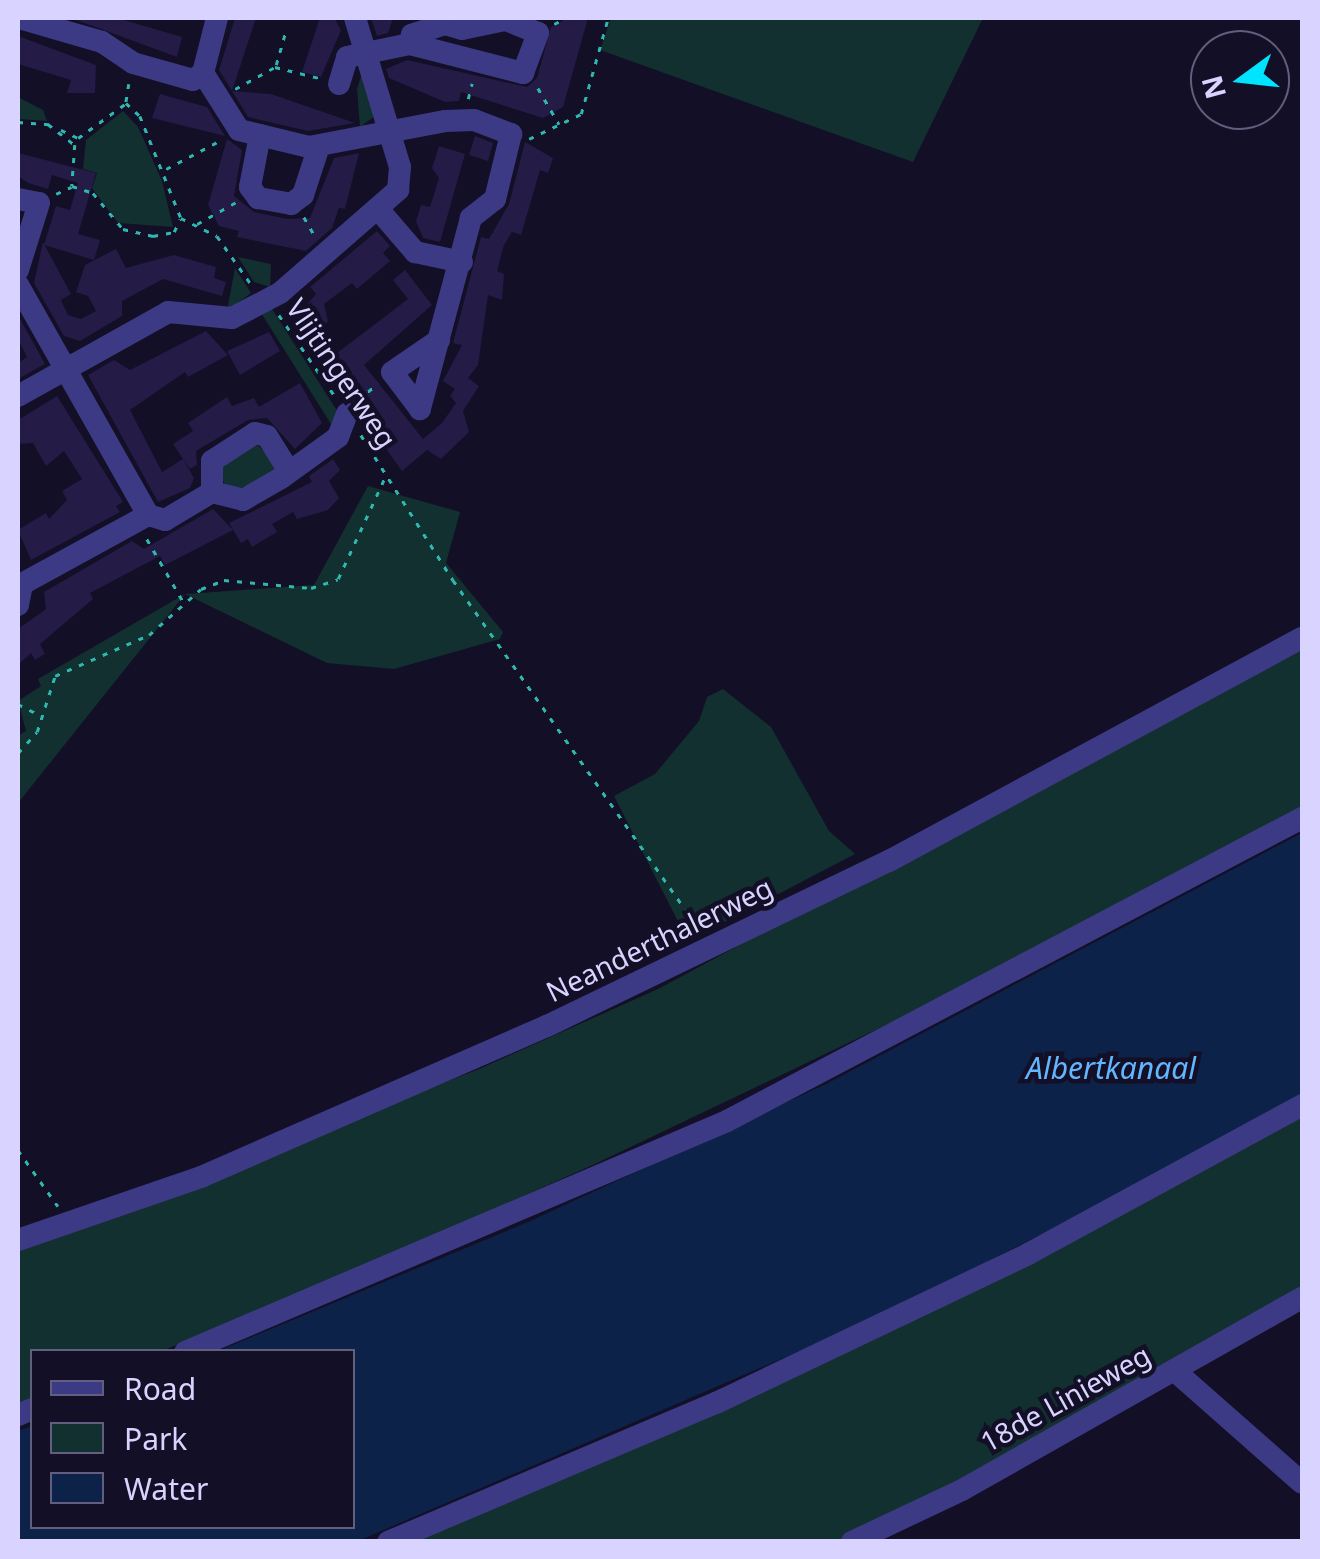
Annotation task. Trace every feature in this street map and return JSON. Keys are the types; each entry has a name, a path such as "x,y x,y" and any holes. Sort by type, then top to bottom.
{"street":[{"path":"19,18 102,42 125,60 193,80 203,73 218,18"},
{"path":"18,396 168,312 232,318 265,295 280,292 378,209 401,178 356,18"},
{"path":"340,84 347,58 369,57 410,44 528,71 538,32 505,20 462,29 445,24 412,35 410,44"},
{"path":"203,73 250,133 319,146 388,130 464,120 510,134 496,198 472,218 462,262 420,409 392,372 439,340"},
{"path":"250,133 252,193 296,201 319,146"},
{"path":"18,199 39,203 18,270"},
{"path":"378,209 416,252 462,262"},
{"path":"18,285 142,518"},
{"path":"18,604 22,584 142,518 165,520 212,492 243,500 338,437 346,413"},
{"path":"212,492 212,462 256,434 267,436 288,469"},
{"name":"Neanderthalerweg","path":"18,1240 381,1103 889,861 1302,638"},
{"path":"192,1349 727,1121 1302,818"},
{"path":"388,1542 716,1402 1010,1262 1302,1105"},
{"name":"18de Linieweg","path":"852,1542 962,1490 1302,1298"},
{"path":"1175,1372 1302,1483"}],"path":[{"path":"510,134 534,140 581,114 608,18"},
{"path":"275,66 285,34"},
{"path":"48,124 74,146 72,186 93,193 122,229 174,232 181,218 164,170 126,102 125,60"},
{"path":"464,120 477,62"},
{"path":"218,97 275,66 340,84"},
{"path":"528,71 560,126"},
{"path":"18,122 48,124 78,138 126,102"},
{"path":"164,170 250,133"},
{"path":"196,225 252,193"},
{"path":"296,201 325,255"},
{"name":"Vlijtingerweg","path":"181,218 218,236 265,295 452,580 711,946"},
{"path":"346,413 392,372"},
{"path":"18,752 37,732 54,676 148,635 183,601 224,580 311,588 338,578 386,474"},
{"path":"142,518 183,601"},
{"path":"18,704 41,716"},
{"path":"18,1150 69,1222"}],"green space":[{"path":"611,18 983,18 913,162 600,50"},
{"path":"362,73 375,116 360,127 357,89"},
{"path":"18,97 43,110 47,121 18,119"},
{"path":"123,111 138,127 162,181 173,227 118,223 92,188 97,173 83,169 86,140"},
{"path":"238,257 271,264 270,287 254,282"},
{"path":"235,268 251,293 227,311"},
{"path":"258,308 272,309 341,417 336,432"},
{"path":"255,442 278,466 275,476 229,492 219,473 222,462"},
{"path":"368,486 460,512 446,563 503,632 500,639 394,669 327,663 185,594 314,585"},
{"path":"185,594 18,803 18,736 26,731 18,701 41,686 38,679"},
{"path":"1302,643 1302,811 1005,968 595,1164 257,1315 166,1349 30,1349 30,1402 18,1407 18,1249 479,1069 658,989"},
{"path":"723,689 771,727 829,831 855,854 688,941 614,796 655,774 699,721 707,697"},
{"path":"1302,1112 1302,1297 842,1542 414,1542"}],"water":[{"name":"Albertkanaal","path":"1302,833 1302,1096 1202,1152 881,1316 358,1541 18,1541 18,1431 30,1427 30,1529 355,1529 355,1349 223,1349 528,1222 826,1084"}],"building":[{"path":"71,18 117,18 182,37 177,57"},
{"path":"235,18 256,18 232,91 271,94 355,123 308,131 248,117 219,70"},
{"path":"320,18 334,18 341,30 321,77 302,72"},
{"path":"371,18 393,18 388,33 377,36"},
{"path":"568,18 588,18 563,107 543,118 461,92 459,101 445,102 389,78 386,69 407,60 527,87 537,78 551,27"},
{"path":"18,36 96,65 95,93 67,93 71,80 18,64"},
{"path":"160,94 207,107 225,136 152,118"},
{"path":"475,136 493,143 488,161 469,155"},
{"path":"227,139 242,150 234,196 254,212 288,219 310,218 334,158 359,153 345,209 339,208 332,228 306,251 237,237 239,231 219,226 208,205"},
{"path":"525,142 553,158 548,173 540,170 521,235 512,232 504,245 497,271 504,274 502,300 488,295 478,365 468,378 479,386 463,411 469,432 441,459 427,450 402,471 324,363 408,299 393,280 405,270 432,305 364,365 423,439 442,423 456,403 450,396 455,389 443,381 462,345 453,343 481,237 489,239 509,204"},
{"path":"439,146 465,154 440,242 423,238 416,221 421,205 430,207 439,178 432,168"},
{"path":"18,153 96,173 78,234 100,240 94,260 44,245 56,206 70,210 78,183 52,175 48,189 28,183 18,176"},
{"path":"377,231 390,246 383,253 390,261 357,289 352,283 324,304 328,321 313,339 296,317 316,294 310,287"},
{"path":"43,242 71,294 61,300 68,315 81,319 96,311 88,296 76,292 85,265 116,249 126,268 174,255 216,267 214,278 226,282 222,296 163,279 122,301 122,316 80,341 64,336 34,283"},
{"path":"18,315 45,364 18,379 18,363 27,357 18,339"},
{"path":"206,331 228,355 188,377 185,372 130,410 162,472 183,459 194,478 190,488 158,502 88,375 114,360 130,370"},
{"path":"269,332 280,351 240,375 227,351"},
{"path":"300,383 322,423 295,449 267,418 248,420 196,451 197,465 190,469 173,444 193,431 188,423 227,397 232,406 254,398 259,407"},
{"path":"57,396 123,502 116,506 120,512 31,560 18,530 46,513 49,519 67,500 62,491 82,479 64,451 46,466 33,443 18,444 18,420"},
{"path":"333,459 340,470 329,481 339,498 328,510 297,519 293,512 272,524 277,532 252,547 248,539 241,543 229,523 312,482 309,476"},
{"path":"213,509 233,530 165,565 160,556 90,593 93,599 40,644 45,654 35,660 31,653 18,665 18,629 46,609 44,592 132,541 144,549"}]}
